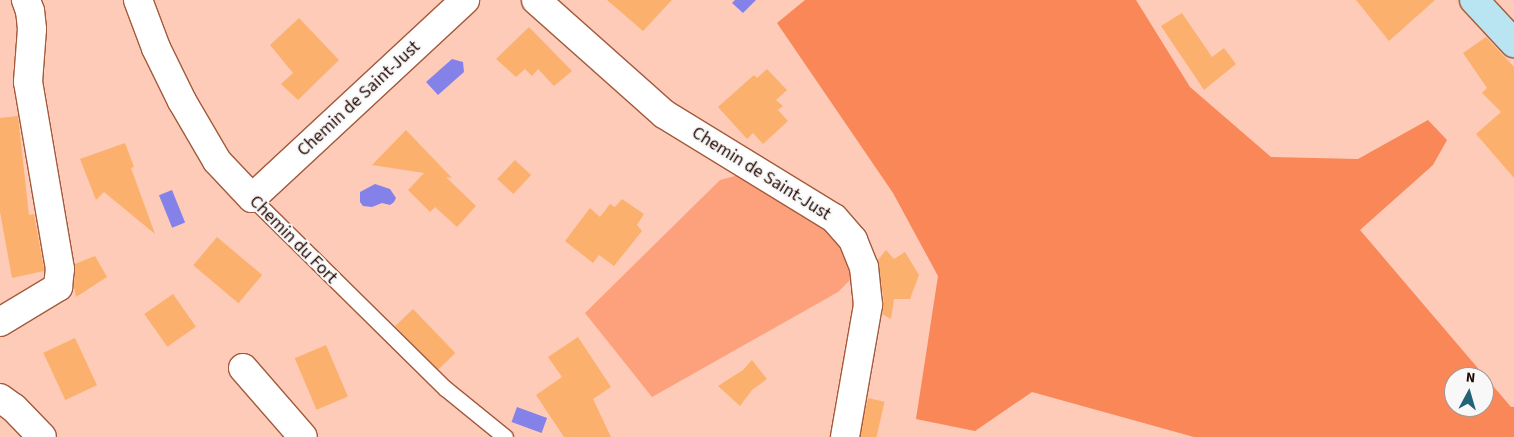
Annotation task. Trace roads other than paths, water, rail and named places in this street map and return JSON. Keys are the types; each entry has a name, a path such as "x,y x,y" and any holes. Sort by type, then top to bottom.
{"main road":[{"path":"1474,0 1514,43"}],"street":[{"path":"0,322 58,287 60,269 28,82 32,29 30,10 26,0"},
{"name":"Chemin du Fort","path":"138,0 156,48 182,101 217,161 252,198"},
{"name":"Chemin de Saint-Just","path":"252,198 465,0"},
{"name":"Chemin de Saint-Just","path":"536,0 664,114 834,218 853,240 864,268 868,305 845,437"},
{"path":"243,368 303,437"},
{"path":"0,398 14,408 42,437"}],"lane":[{"name":"Chemin du Fort","path":"252,198 400,346 446,389 505,437"}]}
